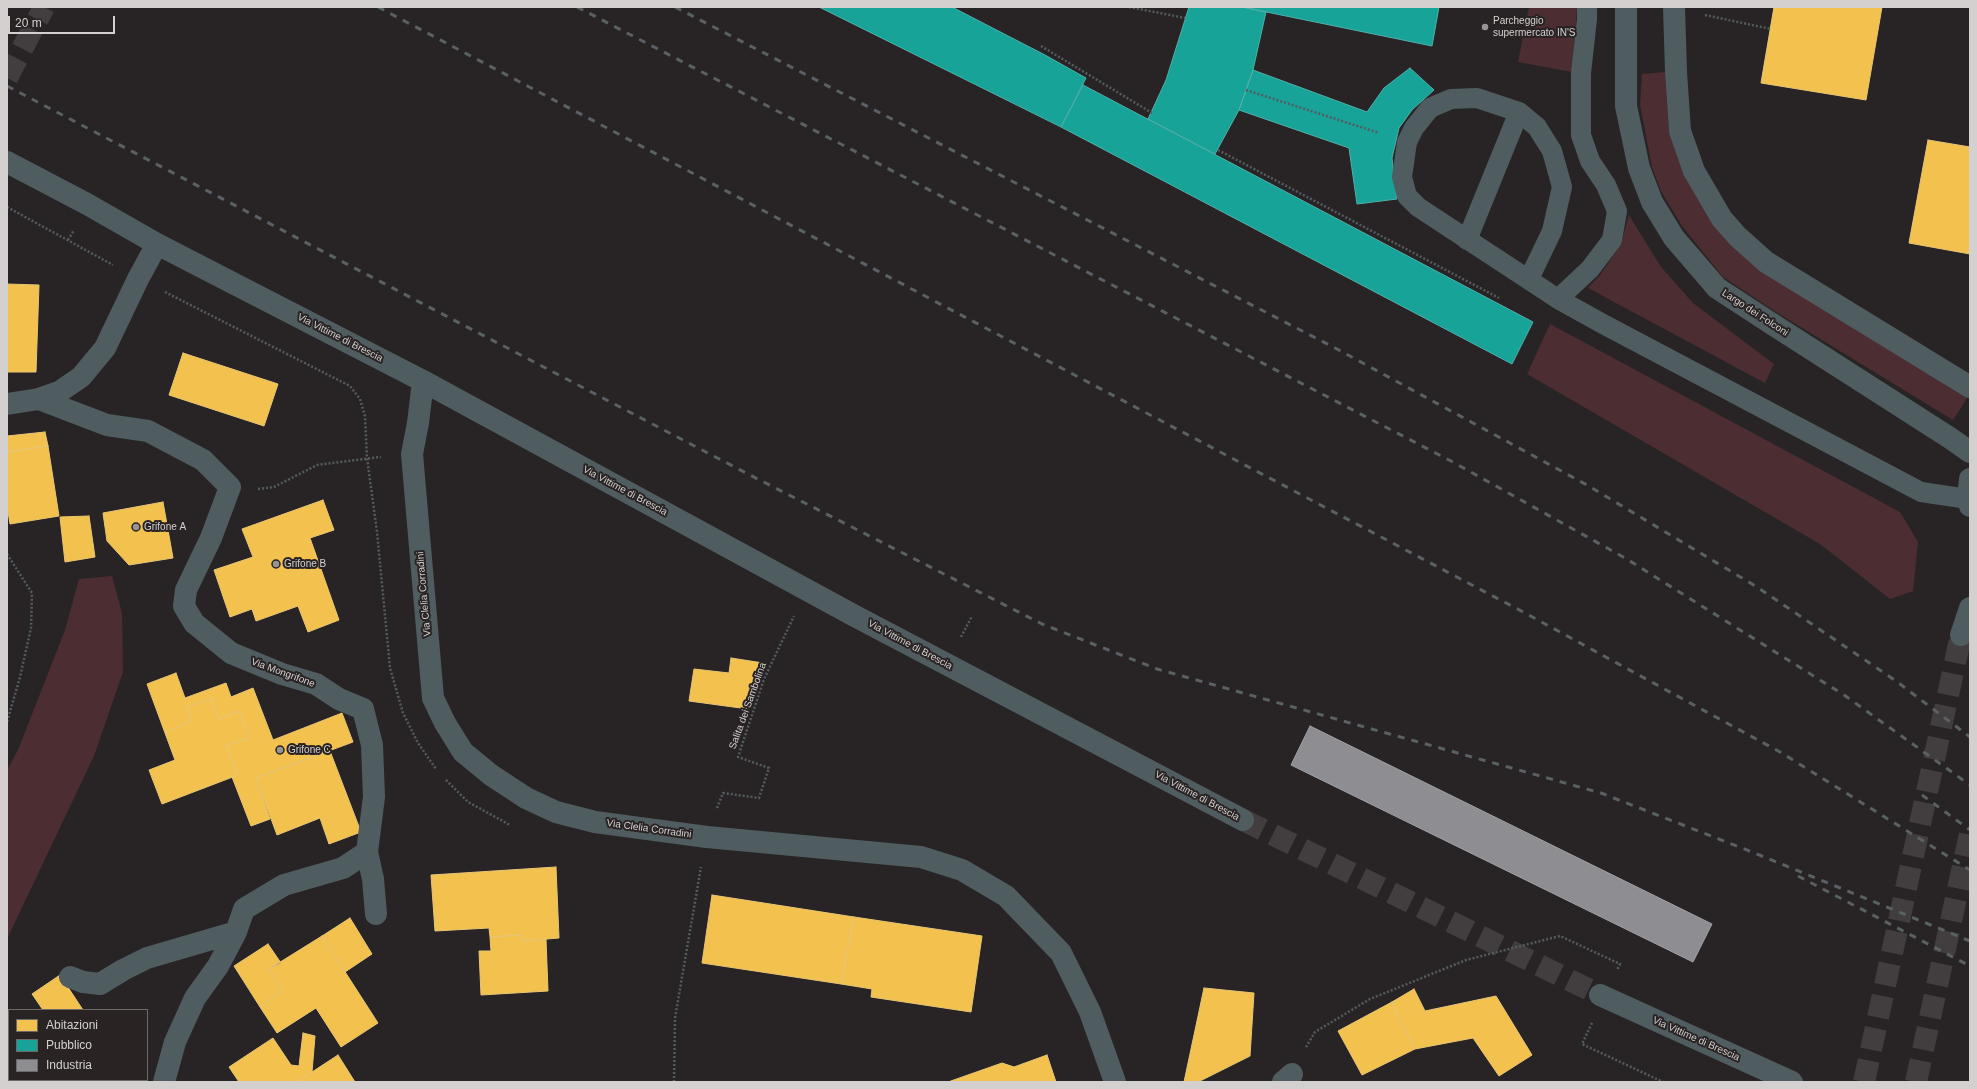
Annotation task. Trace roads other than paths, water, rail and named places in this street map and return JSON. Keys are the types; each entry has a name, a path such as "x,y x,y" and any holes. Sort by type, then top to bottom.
{"street":[{"name":"Largo dei Folconi","path":"1626,7 1626,106 1639,168 1652,202 1674,238 1717,288 1970,452"},
{"path":"1674,8 1680,131 1694,171 1722,219 1737,236 1766,262 1970,387"},
{"name":"Via Vittime di Brescia","path":"7,162 87,204 157,244 423,381 807,589 1243,820"},
{"path":"7,404 39,399 59,392 81,377 105,348 138,278 157,244"},
{"name":"Via Clelia Corradini","path":"423,381 418,423 412,454 434,698 445,723 463,752 491,775 526,798 556,812 595,822 707,837 921,857 962,870 1006,896 1061,953 1090,1012 1115,1082"},
{"name":"Via Mongrifone","path":"39,399 107,425 148,431 203,460 230,487 211,538 186,590 184,606 194,623 231,654 282,674 316,684 339,699 362,709 372,745 374,797 367,852 373,879 376,914"},
{"path":"1961,635 1970,608"},
{"path":"164,1082 175,1042 196,998 218,966 236,932 244,909 284,885 343,868 367,852"},
{"path":"70,977 83,982 100,984 147,958 236,932"},
{"name":"Via Vittime di Brescia","path":"1602,996 1792,1082"}],"lane":[{"path":"1558,299 1590,269 1612,240 1617,211 1606,185 1590,161 1581,135 1581,73 1587,7"},
{"path":"1529,279 1552,231 1562,187 1552,151 1537,127 1519,112 1477,98 1451,99 1430,108 1414,128 1407,142 1402,177 1407,196 1418,207 1558,299 1921,492 1969,495"},
{"path":"1467,240 1519,112"}],"tunnel":[{"path":"7,78 44,7"},
{"path":"1864,1082 1961,635"},
{"path":"1243,820 1600,995"},
{"path":"1916,1082 1970,834"}],"railway":[{"path":"378,7 1525,613 1780,752 1970,870"},
{"path":"577,7 1451,461 1625,558 1844,695 1970,785"},
{"path":"675,7 1337,349 1587,485 1757,587 1896,681 1970,737"},
{"path":"7,86 746,473 1042,624 1157,669 1601,793 1752,852 1970,941"},
{"path":"1922,795 1970,830"},
{"path":"1798,876 1970,966"}],"place":[{"name":"Parcheggio supermercato IN'S","path":"1485,27"},
{"name":"Grifone A","path":"136,527"},
{"name":"Grifone B","path":"276,564"},
{"name":"Grifone C","path":"280,750"}]}
